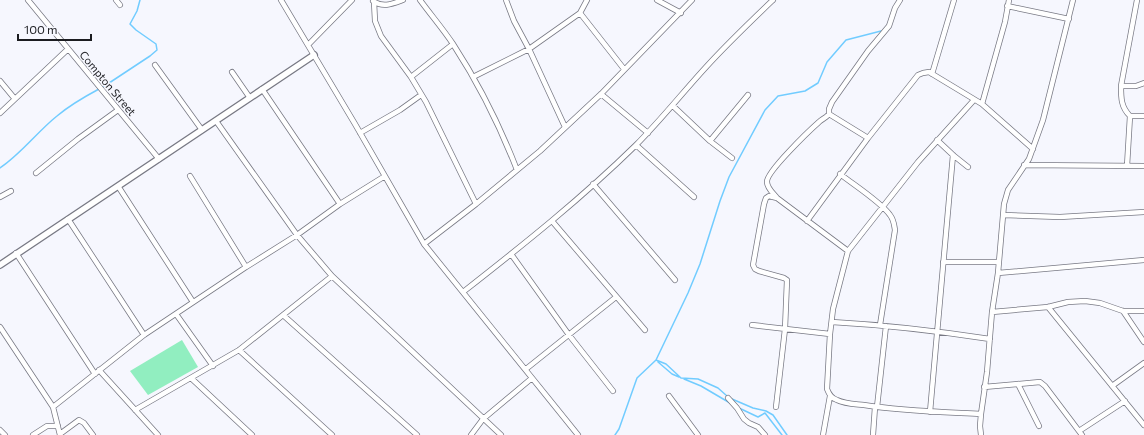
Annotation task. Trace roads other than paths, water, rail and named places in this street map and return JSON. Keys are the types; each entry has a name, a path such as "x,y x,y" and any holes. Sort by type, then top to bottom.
{"street":[{"name":"Compton Street","path":"28,0 159,159"},
{"path":"116,0 120,5"},
{"path":"281,0 424,244 578,435"},
{"path":"308,45 352,0"},
{"path":"373,1 380,5 389,5 403,0"},
{"path":"420,0 452,44 473,77 504,137 517,170"},
{"path":"506,0 514,21 566,127"},
{"path":"473,77 529,49 580,12 587,0"},
{"path":"657,0 680,13"},
{"path":"424,244 476,204 566,127 601,94 692,0"},
{"path":"463,292 552,221 636,145 673,106 729,42 773,0"},
{"path":"848,251 777,198 767,185 766,181 769,174 814,127 829,114 829,109 832,102 868,51 889,26 895,8 900,0"},
{"path":"932,74 954,0"},
{"path":"982,104 1005,22 1009,0"},
{"path":"981,435 981,414 992,312 998,273 1004,204 1008,190 1033,148 1043,120 1069,19 1072,0"},
{"path":"1137,0 1121,86 1122,103 1124,110 1130,116 1144,116"},
{"path":"373,1 375,22 381,36 411,77 422,95 476,204"},
{"path":"1007,6 1069,19"},
{"path":"580,12 624,69"},
{"path":"411,77 452,44"},
{"path":"0,113 68,49"},
{"path":"1,262 16,254 314,55"},
{"path":"155,65 202,130"},
{"path":"232,72 250,98"},
{"path":"807,221 840,174 868,138 918,75 923,72 929,72 982,104 1033,148"},
{"path":"0,81 15,99"},
{"path":"1121,86 1136,86 1144,83"},
{"path":"262,89 340,204"},
{"path":"601,94 648,133"},
{"path":"360,133 400,110 422,95"},
{"path":"710,141 748,95"},
{"path":"974,100 937,140 848,251 833,309 827,389 830,396 843,402 930,412 981,414"},
{"path":"673,106 710,141 732,158"},
{"path":"36,173 78,139 118,110"},
{"path":"829,114 868,138"},
{"path":"1127,166 1130,116"},
{"path":"216,120 297,236 332,276 501,435"},
{"path":"937,140 968,167"},
{"path":"636,145 694,197"},
{"path":"930,412 935,368 936,330 953,155"},
{"path":"1024,165 1144,166"},
{"path":"840,174 882,207 891,215 894,222 895,230 880,325"},
{"path":"190,176 246,267"},
{"path":"53,407 144,335 246,267 297,236 340,204 385,176"},
{"path":"593,184 675,280"},
{"path":"118,186 193,302"},
{"path":"0,197 10,191"},
{"path":"776,407 786,330 787,280 758,271 753,265 766,198 769,196 777,198"},
{"path":"1003,215 1060,217 1144,212"},
{"path":"68,219 144,335"},
{"path":"552,221 644,330"},
{"path":"16,254 97,372 158,435"},
{"path":"511,254 613,391"},
{"path":"998,273 1144,260"},
{"path":"943,262 998,262"},
{"path":"135,410 239,350 332,276"},
{"path":"526,369 616,297"},
{"path":"992,312 1048,307 1068,302 1085,301 1100,303 1123,311 1144,311"},
{"path":"1048,307 1144,425"},
{"path":"1123,311 1144,342"},
{"path":"176,314 213,366"},
{"path":"283,315 417,435"},
{"path":"832,322 936,330 990,339"},
{"path":"752,325 830,334"},
{"path":"873,435 886,326"},
{"path":"0,327 53,407 60,434 79,420 84,423 93,435"},
{"path":"239,350 332,435"},
{"path":"1112,386 1144,363"},
{"path":"192,378 252,435"},
{"path":"471,435 483,419 532,378"},
{"path":"984,388 1036,382 1043,383 1081,433 1125,401"},
{"path":"1018,384 1039,426"},
{"path":"669,396 698,435"},
{"path":"823,435 830,396"},
{"path":"728,398 744,419 758,427 764,435"},
{"path":"33,435 48,426 58,426"},
{"path":"0,430 5,435"}],"waterway":[{"path":"103,87 157,50 156,44 130,24 137,11 140,0"},
{"path":"615,435 619,429 637,378 656,360 688,293 700,264 729,177 765,110 778,96 805,91 818,83 827,62 846,40 881,31"},
{"path":"0,168 62,112 77,101 99,89"},
{"path":"656,360 666,364 681,378 698,379 718,388 727,396"},
{"path":"658,362 672,374 679,377"},
{"path":"684,379 701,386 730,403"},
{"path":"732,399 773,415 787,435"},
{"path":"739,408 758,417 765,413 782,435"}]}
